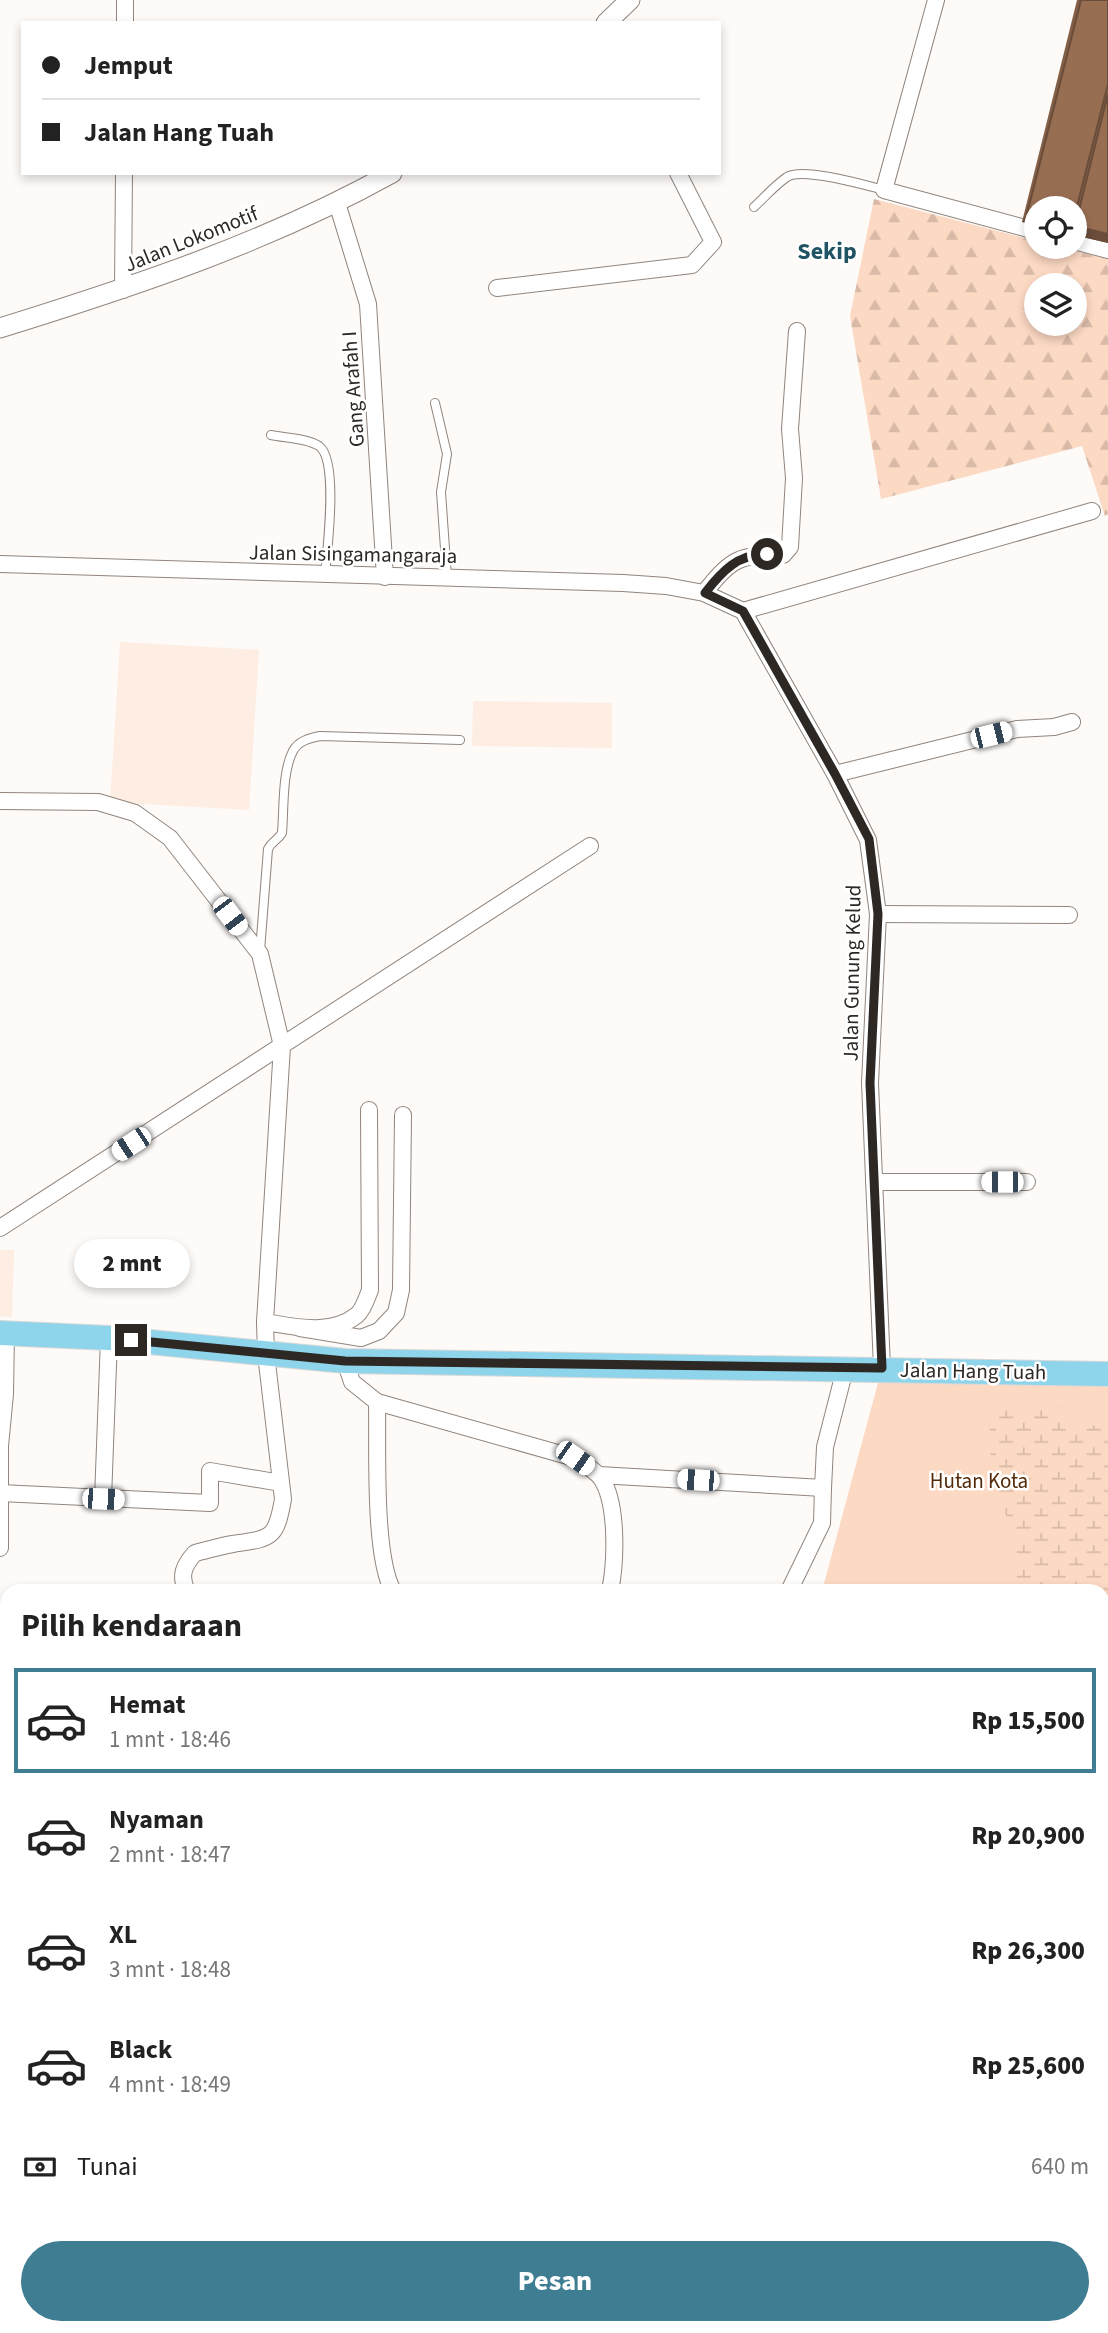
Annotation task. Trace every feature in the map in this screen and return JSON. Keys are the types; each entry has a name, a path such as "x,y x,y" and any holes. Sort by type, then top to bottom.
{"main road":[{"name":"Jalan Hang Tuah","path":"3,1333 109,1338 345,1361 882,1368 1108,1374"}],"street":[{"path":"125,0 125,21"},
{"path":"608,21 630,0"},
{"path":"936,0 884,190 1024,228"},
{"path":"123,290 124,175"},
{"name":"Jalan Lokomotif","path":"0,328 123,290 192,265 337,203 388,175"},
{"path":"497,288 692,265 713,242 679,175"},
{"name":"Gang Arafah I","path":"337,203 368,304 385,577"},
{"path":"1087,245 1108,250"},
{"path":"797,331 790,429 794,478 790,547 782,555 752,554 738,560 721,573 705,593 743,611 1092,511"},
{"name":"Jalan Sisingamangaraja","path":"0,564 623,583 666,586 705,593"},
{"name":"Jalan Gunung Kelud","path":"743,611 869,839 878,914 870,1083 882,1368"},
{"path":"835,774 1017,729 1054,727 1072,722"},
{"path":"0,801 98,802 135,813 170,838 260,954 282,1046 265,1322 266,1354 283,1499 279,1523 263,1540 195,1553 184,1569 184,1584"},
{"path":"0,1228 590,846"},
{"path":"878,914 1069,915"},
{"path":"300,1328 334,1327 359,1314 370,1290 369,1110"},
{"path":"265,1322 361,1338 379,1331 396,1313 401,1290 404,1115"},
{"path":"874,1182 1027,1182"},
{"path":"0,1548 0,1446 5,1394 3,1333"},
{"path":"103,1499 109,1338"},
{"path":"345,1361 352,1382 377,1402 575,1458 599,1475 611,1502 614,1551 611,1584"},
{"path":"792,1584 821,1524 825,1447 845,1369"},
{"path":"377,1402 380,1525 386,1579 389,1584"},
{"path":"0,1493 210,1503 210,1471 281,1483"},
{"path":"599,1475 823,1488"}],"lane":[{"path":"754,207 788,177 796,174 842,179 884,190"},
{"path":"435,403 447,454 441,492 447,577"},
{"path":"271,435 315,444 322,448 328,462 330,517 325,575"},
{"path":"260,954 268,849 271,842 282,833 288,766 293,749 305,740 320,736 460,740"}],"shaded area":[{"path":"120,642 259,650 249,810 110,802"},
{"path":"473,701 612,703 612,748 472,746"},
{"path":"0,1250 14,1250 12,1317 0,1316"}],"green space":[{"path":"874,199 1024,238 1024,259 1087,259 1087,254 1108,259 1108,514 1105,516 1082,446 881,499 850,316"},
{"name":"Hutan Kota","path":"882,1368 1108,1377 1108,1584 824,1584"},
{"path":"1061,1406 1067,1425 1108,1426 1108,1584 1013,1584 1013,1536 991,1470 989,1409"}],"building":[{"path":"1081,0 1108,0 1108,84 1080,196 1032,196"},
{"path":"1108,94 1108,234 1087,229 1087,196 1082,196"}],"district":[{"name":"Sekip","path":"827,251"}],"route":[{"path":"131,1340 345,1361 882,1368 870,1083 878,914 869,839 743,611 705,593 721,573 738,560 752,554 767,554"}]}
